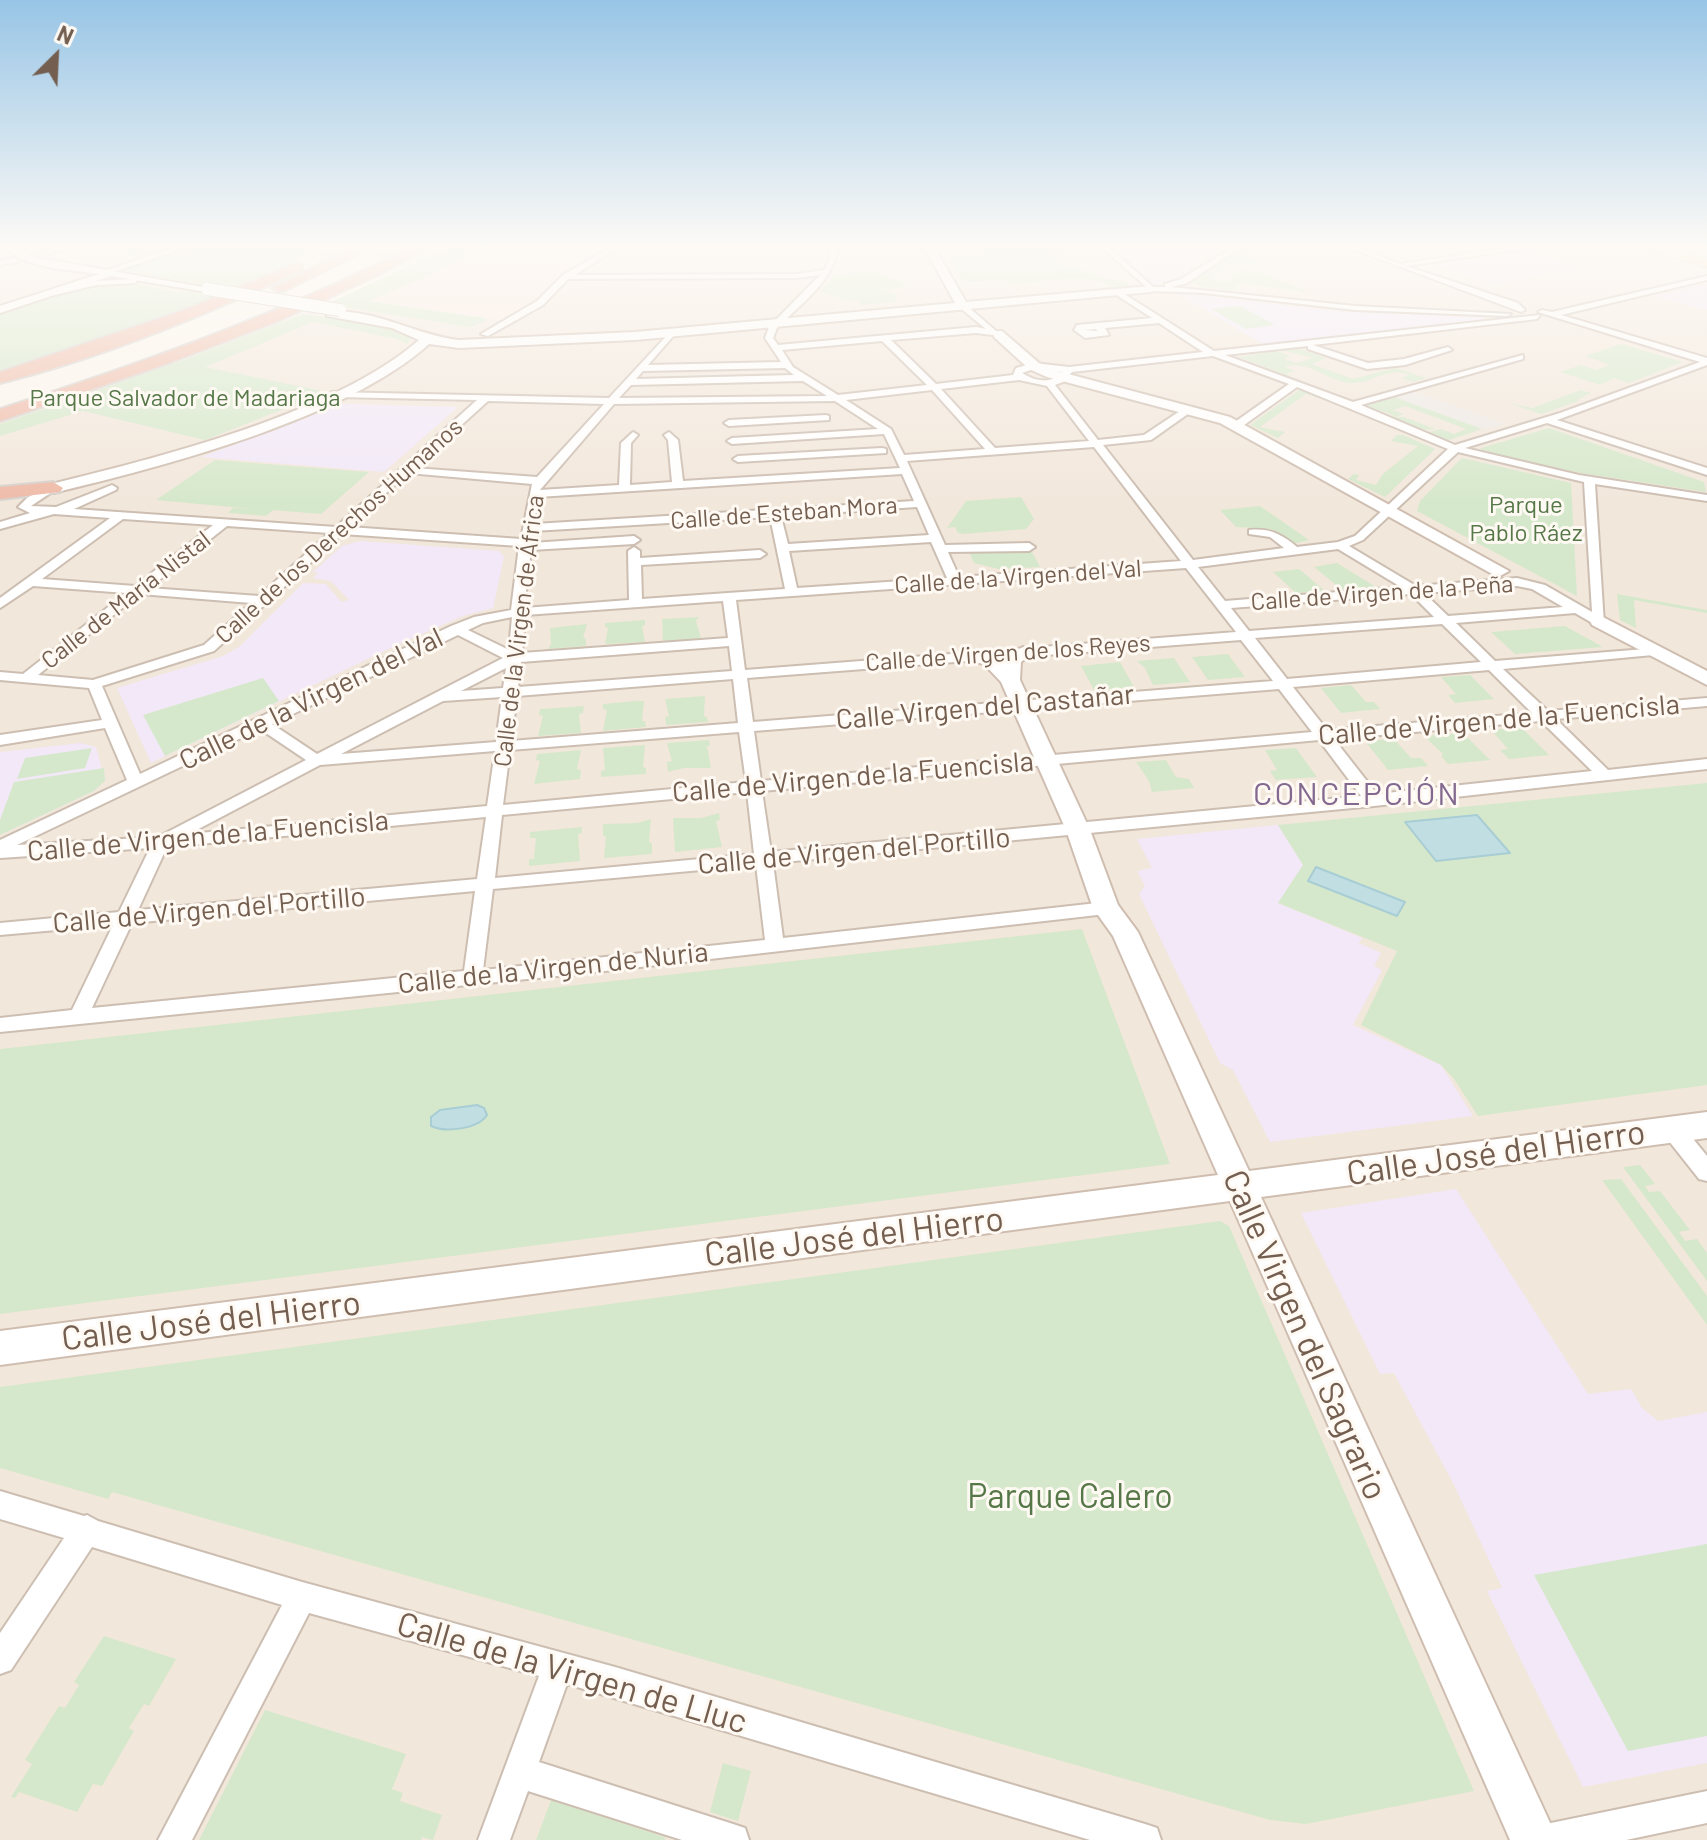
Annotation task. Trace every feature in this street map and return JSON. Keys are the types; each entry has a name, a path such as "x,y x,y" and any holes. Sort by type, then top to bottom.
{"highway":[{"path":"0,378 117,331"},
{"path":"0,378 66,357 125,331"},
{"path":"0,391 170,331"},
{"path":"0,401 198,331"},
{"path":"0,417 235,331"},
{"path":"0,493 53,488"},
{"path":"0,500 38,508"}],"street":[{"path":"418,331 459,336 562,340 697,331"},
{"path":"485,334 491,331"},
{"path":"771,331 768,335 786,365 887,431 955,582"},
{"path":"776,348 885,339 938,331"},
{"path":"991,331 1034,366 1218,417 1517,582 1599,621"},
{"path":"1099,334 1113,331"},
{"path":"1177,331 1216,355 1297,383 1455,448 1589,480 1707,498"},
{"path":"340,395 612,401 838,398 1019,377 1049,383 1067,375 1437,331"},
{"path":"1599,331 1707,362"},
{"name":"Calle de la Virgen de África","path":"473,977 484,883 497,810 519,612 517,604 533,494 540,481 672,333"},
{"path":"0,524 164,459 340,395 397,364 428,334"},
{"path":"0,524 83,492 112,488 340,395 459,336 485,334 562,340"},
{"path":"885,339 931,387 968,418 992,451"},
{"path":"1305,345 1367,366 1405,362 1448,350"},
{"path":"1352,405 1520,357"},
{"path":"1455,448 1548,420 1707,362"},
{"path":"640,368 786,365"},
{"path":"1019,377 1019,370 1034,366"},
{"path":"628,382 805,378"},
{"path":"1049,383 1374,801"},
{"path":"1236,426 1297,383"},
{"path":"727,399 741,481"},
{"name":"Calle de los Derechos Humanos","path":"94,684 202,652 484,400"},
{"path":"901,458 1150,437 1189,409"},
{"path":"729,423 826,418"},
{"path":"1548,420 1707,472"},
{"path":"732,441 887,431"},
{"path":"624,488 626,443 633,435"},
{"path":"669,435 673,440 678,484"},
{"name":"Calle de la Virgen del Val","path":"0,850 136,782 479,620 519,612 1190,564 1340,545 1359,538 1455,448"},
{"path":"738,459 882,451"},
{"path":"405,470 540,481"},
{"path":"533,494 906,471"},
{"path":"1589,480 1599,621"},
{"path":"722,482 727,516"},
{"path":"38,508 53,488 83,492"},
{"name":"Calle de Esteban Mora","path":"83,492 94,508 120,514"},
{"name":"Calle de Esteban Mora","path":"528,528 918,504"},
{"name":"Calle de Esteban Mora","path":"38,508 526,545 634,534 651,522"},
{"path":"775,513 792,593"},
{"path":"0,604 120,514"},
{"name":"Calle de María Nistal","path":"26,678 226,521"},
{"name":"Calle de Esteban Mora","path":"622,523 634,534"},
{"path":"1253,532 1273,534 1296,552"},
{"path":"634,534 636,604"},
{"path":"783,548 939,543 1029,547"},
{"path":"1340,545 1414,590 1604,774"},
{"path":"635,562 760,554"},
{"path":"1500,571 1541,588 1707,679"},
{"path":"29,582 261,600"},
{"name":"Calle de Virgen de la Peña","path":"1222,605 1517,582 1541,588"},
{"path":"729,598 775,945"},
{"name":"Calle de Virgen de los Reyes","path":"444,697 1572,610"},
{"path":"456,629 514,658"},
{"path":"79,1016 161,842 514,658 734,642"},
{"name":"Calle Virgen del Castañar","path":"317,761 1284,684 1653,651"},
{"path":"1010,680 1011,659 1023,653"},
{"path":"974,656 991,660 1010,680"},
{"path":"0,676 94,684 136,782"},
{"name":"Calle Virgen del Sagrario","path":"1010,680 1078,830 1106,908 1125,932 1534,1840"},
{"name":"Calle de Virgen de la Fuencisla","path":"0,850 161,842 1047,759 1707,702"},
{"path":"0,740 109,723"},
{"path":"261,723 317,761"},
{"name":"Calle de Virgen del Portillo","path":"0,929 1078,830 1707,764"},
{"name":"Calle de la Virgen de Nuria","path":"0,1025 1106,908"},
{"name":"Calle José del Hierro","path":"0,1348 1707,1125"},
{"path":"1673,1130 1707,1172"},
{"name":"Calle de la Virgen de Lluc","path":"0,1505 302,1597 558,1667 1145,1840"},
{"path":"0,1659 87,1529"},
{"path":"174,1840 302,1597"},
{"path":"494,1840 558,1667"},
{"path":"519,1772 733,1840"},
{"path":"1546,1840 1707,1807"}],"shaded area":[{"path":"0,331 119,331 105,336 0,371"},
{"path":"258,331 1707,331 1707,1840 0,1840 0,423 181,361"},
{"path":"1241,331 1391,331 1264,345"},
{"path":"1413,391 1506,424 1482,429 1394,397"},
{"path":"342,404 458,407 384,472 201,457"},
{"path":"360,541 499,551 504,557 493,608 463,616 397,645 151,763 117,688 223,656 239,647 303,583 326,584 341,602 349,600 331,581 313,578 318,573 313,572 342,546"},
{"path":"81,743 96,747 105,781 94,791 0,835 0,752"},
{"path":"1278,825 1303,865 1278,903 1362,938 1359,943 1381,953 1374,966 1382,970 1353,1025 1441,1065 1473,1116 1270,1142 1233,1070 1220,1063 1139,894 1145,886 1137,871 1152,868 1137,839"},
{"path":"1456,1189 1588,1394 1631,1389 1642,1408 1658,1421 1707,1412 1707,1763 1583,1787 1487,1591 1502,1588 1454,1485 1394,1373 1380,1374 1301,1213"}],"green space":[{"path":"0,331 121,331 0,371"},
{"name":"Parque Salvador de Madariaga","path":"260,331 292,331 205,367 327,392 205,440 83,411 0,436 0,424"},
{"name":"Parque Salvador de Madariaga","path":"357,331 397,331 410,337 408,344"},
{"path":"1621,344 1683,362 1629,383 1614,378 1600,385 1560,372 1581,365 1595,370 1610,365 1585,356"},
{"path":"1300,349 1326,358 1312,364 1353,379 1395,368 1426,378 1414,382 1402,378 1410,375 1393,373 1350,383 1302,366 1285,367 1295,371 1287,373 1289,376 1239,357 1276,351 1290,356 1284,359 1296,363 1314,358 1281,350"},
{"path":"1302,388 1329,399 1306,394 1260,427 1285,432 1278,438 1250,425"},
{"path":"1581,390 1591,393 1579,401 1541,414 1509,403 1532,408"},
{"path":"1394,397 1482,429 1446,441 1429,432 1441,429 1454,434 1466,429 1405,406 1393,410 1404,414 1395,417 1404,417 1435,429 1422,430 1366,406"},
{"path":"1549,428 1704,482 1706,492 1581,473 1481,451 1481,448"},
{"path":"1397,435 1435,449 1385,497 1348,479 1354,474 1359,475 1356,480 1376,485 1383,474 1418,446 1391,441"},
{"name":"Parque Pablo Ráez","path":"1462,458 1571,483 1577,596 1417,511 1420,501"},
{"path":"215,460 369,472 321,514 273,510 266,516 228,513 233,508 252,509 156,500"},
{"path":"1021,497 1034,519 1026,529 964,534 958,533 955,527 947,528 966,501"},
{"path":"1260,506 1309,540 1293,544 1270,529 1236,527 1220,510"},
{"path":"1030,548 1040,567 999,569 974,563 968,550"},
{"path":"1336,563 1376,587 1341,589 1314,567"},
{"path":"1299,569 1325,591 1296,593 1273,572"},
{"path":"1617,594 1707,610 1707,613 1634,600 1636,628 1620,620"},
{"path":"699,617 696,621 701,638 663,641 662,619"},
{"path":"645,620 642,626 645,642 605,644 608,628 605,623"},
{"path":"587,624 583,638 586,639 586,646 548,649 551,644 550,628"},
{"path":"1565,626 1603,647 1515,654 1491,632"},
{"path":"1228,654 1245,677 1208,680 1192,657"},
{"path":"1174,658 1190,682 1153,685 1145,668 1137,661"},
{"path":"1120,662 1134,687 1094,690 1081,666"},
{"path":"1470,675 1494,699 1455,703 1448,695 1456,694 1441,677"},
{"path":"263,678 279,701 165,756 143,715"},
{"path":"1351,685 1366,702 1374,702 1380,709 1341,713 1321,688"},
{"path":"705,696 704,716 708,722 666,725 665,717 669,716 665,699"},
{"path":"644,701 642,721 645,721 646,727 603,731 607,710 603,709 603,704"},
{"path":"584,706 583,713 579,714 581,733 538,736 543,716 539,715 540,709"},
{"path":"1521,727 1549,755 1509,759 1500,750 1508,749 1491,730"},
{"path":"1463,733 1490,760 1448,764 1441,756 1443,754 1424,736"},
{"path":"1394,739 1411,758 1421,758 1428,766 1388,770 1365,741"},
{"path":"709,740 710,746 707,746 711,768 684,768 668,772 667,762 672,761 667,743"},
{"path":"645,745 643,767 646,774 601,777 601,771 605,770 603,748"},
{"path":"92,748 85,768 17,779 25,758"},
{"path":"1296,748 1317,777 1276,780 1270,771 1277,770 1265,750"},
{"path":"581,750 577,769 581,770 580,779 534,784 540,761 536,760 537,754"},
{"path":"1166,760 1176,777 1189,779 1194,788 1152,792 1149,781 1136,762"},
{"path":"104,768 105,781 94,791 0,835 0,820 14,782"},
{"path":"1707,783 1707,1085 1478,1116 1441,1065 1361,1025 1397,951 1278,903 1303,865 1278,825"},
{"path":"719,813 720,820 716,821 722,847 675,852 673,818 701,818"},
{"path":"651,819 649,842 652,843 652,854 604,858 606,836 603,836 603,824 638,823"},
{"path":"582,827 582,833 578,834 580,861 529,866 529,859 534,859 536,838 530,838 530,832"},
{"path":"1082,929 1170,1164 0,1314 0,1049"},
{"path":"1640,1165 1655,1184 1645,1186 1649,1192 1660,1191 1690,1230 1679,1232 1685,1241 1697,1239 1707,1253 1707,1281 1623,1167"},
{"path":"1621,1179 1707,1296 1707,1325 1602,1180"},
{"name":"Parque Calero","path":"1220,1221 1229,1226 1474,1791 1306,1824 1270,1820 112,1492 108,1499 0,1468 0,1387"},
{"path":"1707,1544 1707,1736 1628,1751 1534,1575"},
{"path":"104,1636 176,1659 149,1706 144,1704 129,1728 134,1731 102,1786 93,1784 77,1812 19,1792 15,1798 11,1797 32,1764 25,1760 59,1706 65,1708 79,1685 74,1682"},
{"path":"265,1710 406,1754 392,1789 403,1793 400,1801 442,1815 433,1840 422,1837 421,1840 199,1840"},
{"path":"723,1763 751,1771 738,1821 710,1812"},
{"path":"551,1800 665,1837 665,1840 536,1840"}],"water":[{"path":"1477,815 1510,853 1436,861 1405,822"},
{"path":"1316,867 1405,902 1397,916 1308,881"},
{"path":"477,1105 484,1108 487,1115 477,1124 453,1129 431,1126 431,1117 440,1110"}],"district":[{"name":"CONCEPCIÓN","path":"1357,794"}]}
